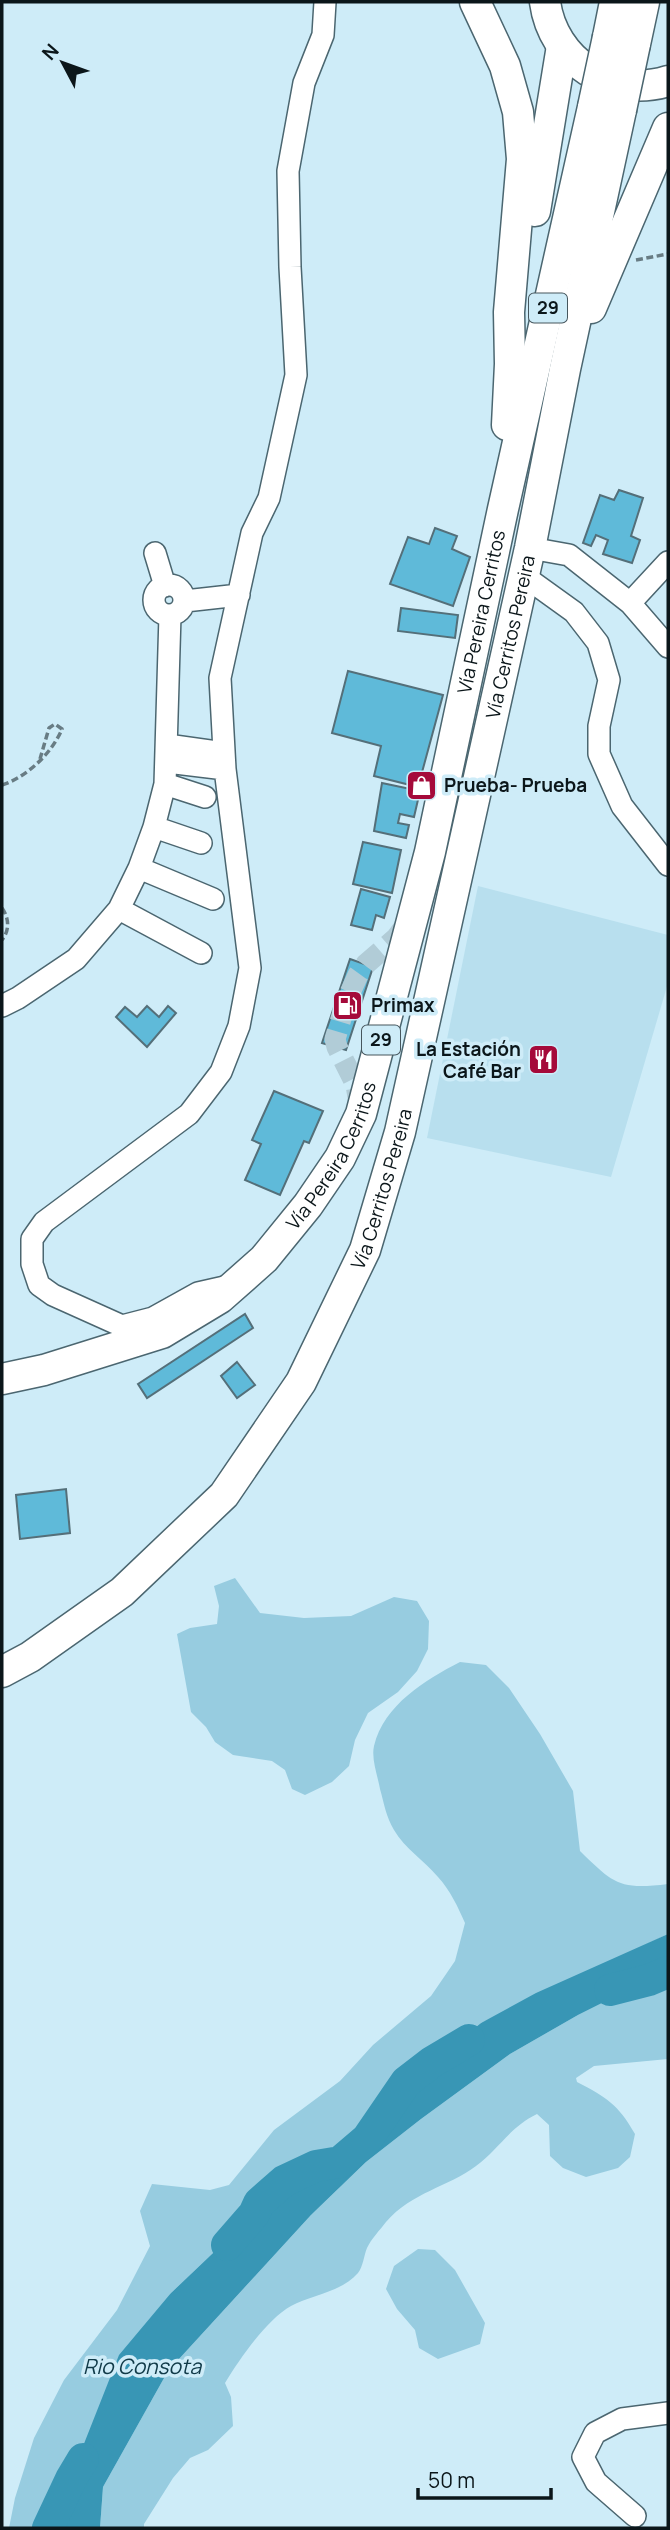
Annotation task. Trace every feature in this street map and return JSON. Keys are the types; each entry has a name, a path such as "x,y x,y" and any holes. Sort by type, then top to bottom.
{"highway":[{"path":"475,2 505,66 517,112 522,159 509,312 510,364 503,509"},
{"path":"524,2 553,24 581,66 605,80 632,86 668,81"},
{"name":"29","path":"615,2 621,40"},
{"name":"29","path":"565,369 607,108 621,40 644,2"},
{"path":"510,364 553,24"},
{"name":"29","path":"503,509 607,108"},
{"path":"565,369 628,228 668,128"},
{"path":"628,228 668,155"},
{"name":"Vía Cerritos Pereira","path":"2,1672 30,1657 122,1592 224,1495 301,1381 365,1250 400,1132 527,562 565,369"},
{"name":"Vía Pereira Cerritos","path":"2,1379 44,1370 162,1333 220,1298 264,1259 308,1205 340,1158 361,1114 430,852 503,509"}],"street":[{"path":"236,1285 198,1293 153,1318 122,1326 53,1295 39,1285 32,1264 32,1239 44,1222 189,1114 221,1072 239,1026 250,968 225,761 219,678 252,533 269,498 296,375 289,267 288,171 304,83 323,35 325,2"},
{"path":"2,1006 76,959 119,909 139,868 154,827 165,784 177,608 183,594 179,588 165,586 155,553"},
{"path":"527,562 569,555 630,603 668,647"},
{"path":"527,562 598,643 609,680 599,726 599,754 622,807 668,865"},
{"path":"630,603 668,562"},
{"path":"177,608 239,595"},
{"path":"167,754 225,761"},
{"path":"165,784 205,797"},
{"path":"154,827 201,843"},
{"path":"139,868 214,899"},
{"path":"119,909 201,953"},
{"path":"635,2516 596,2482 583,2457 596,2433 622,2419 668,2413"}],"path":[{"path":"2,785 23,776 40,759 59,737 62,729 58,725 49,728 40,759"},
{"path":"2,908 8,921 8,929 2,940"}],"shaded area":[{"name":"La Estación Café Bar","path":"478,886 668,935 668,983 611,1177 427,1138"},
{"path":"235,1578 260,1613 304,1618 351,1616 394,1597 417,1601 429,1621 428,1649 417,1671 398,1692 368,1713 355,1740 349,1766 332,1782 305,1795 292,1789 285,1770 272,1761 233,1755 215,1742 206,1727 191,1712 177,1634 190,1628 217,1624 219,1606 214,1586"},
{"path":"460,1662 486,1665 509,1688 540,1734 573,1791 580,1851 601,1871 618,1882 638,1886 668,1884 668,1934 481,2023 432,2062 316,2166 254,2214 171,2293 59,2507 59,2528 9,2528 15,2498 34,2438 64,2380 117,2310 150,2246 140,2211 152,2184 210,2190 229,2185 274,2130 340,2081 373,2045 431,1996 455,1961 465,1923 442,1882 398,1837 391,1825 380,1789 373,1751 379,1731 396,1706 433,1677"},
{"path":"668,1970 668,2059 594,2066 576,2078 577,2082 610,2102 623,2115 635,2134 630,2157 618,2168 586,2177 563,2168 550,2156 549,2125 537,2114 528,2119 476,2166 396,2212 371,2241 360,2270 344,2285 299,2302 273,2320 225,2383 231,2397 233,2426 208,2450 190,2458 173,2478 144,2528 100,2528 103,2487 168,2371 311,2215 366,2162 510,2054 578,2015"},
{"path":"418,2249 435,2250 455,2270 485,2323 480,2344 438,2359 419,2348 415,2330 397,2309 386,2289 394,2266"}],"water":[{"name":"Rio Consota","path":"668,1934 668,1970 578,2015 510,2054 366,2162 311,2215 168,2371 103,2487 100,2528 59,2528 59,2507 119,2355 171,2293 254,2214 316,2166 432,2062 481,2023 536,1993"}],"building":[{"path":"619,490 643,498 631,536 640,540 632,563 603,554 608,540 596,535 591,546 583,543 600,495 614,500"},
{"path":"435,528 457,536 452,549 470,557 453,606 390,584 408,537 429,544"},
{"path":"401,608 458,615 455,638 398,631"},
{"path":"348,671 443,695 418,787 374,776 381,746 332,733"},
{"path":"382,783 420,791 414,817 400,814 398,823 409,825 406,838 374,831"},
{"path":"363,842 401,850 392,893 353,884"},
{"path":"361,889 390,897 384,918 376,915 372,930 351,925"},
{"name":"Primax","path":"350,959 373,967 346,1050 322,1043"},
{"path":"147,1006 159,1017 168,1006 176,1013 147,1047 116,1017 125,1007 137,1017"},
{"path":"274,1091 323,1111 309,1143 304,1141 280,1195 245,1180 261,1144 252,1140"},
{"path":"245,1314 253,1328 147,1398 138,1384"},
{"path":"237,1362 255,1385 237,1398 221,1376"},
{"path":"66,1489 70,1533 20,1539 16,1495"}],"waterway":[{"path":"610,1990 668,1972"},
{"path":"227,2245 254,2214 259,2203 284,2181 316,2166 340,2162 367,2139 406,2082 432,2062 469,2040"},
{"path":"48,2528 83,2459"}],"tunnel":[{"path":"360,1109 356,1085 335,1039 346,1002 358,975 366,964 396,938 408,922"}],"place":[{"name":"Prueba- Prueba","path":"421,785"},
{"name":"Primax","path":"348,1005"},
{"name":"La Estación Café Bar","path":"544,1060"}]}
